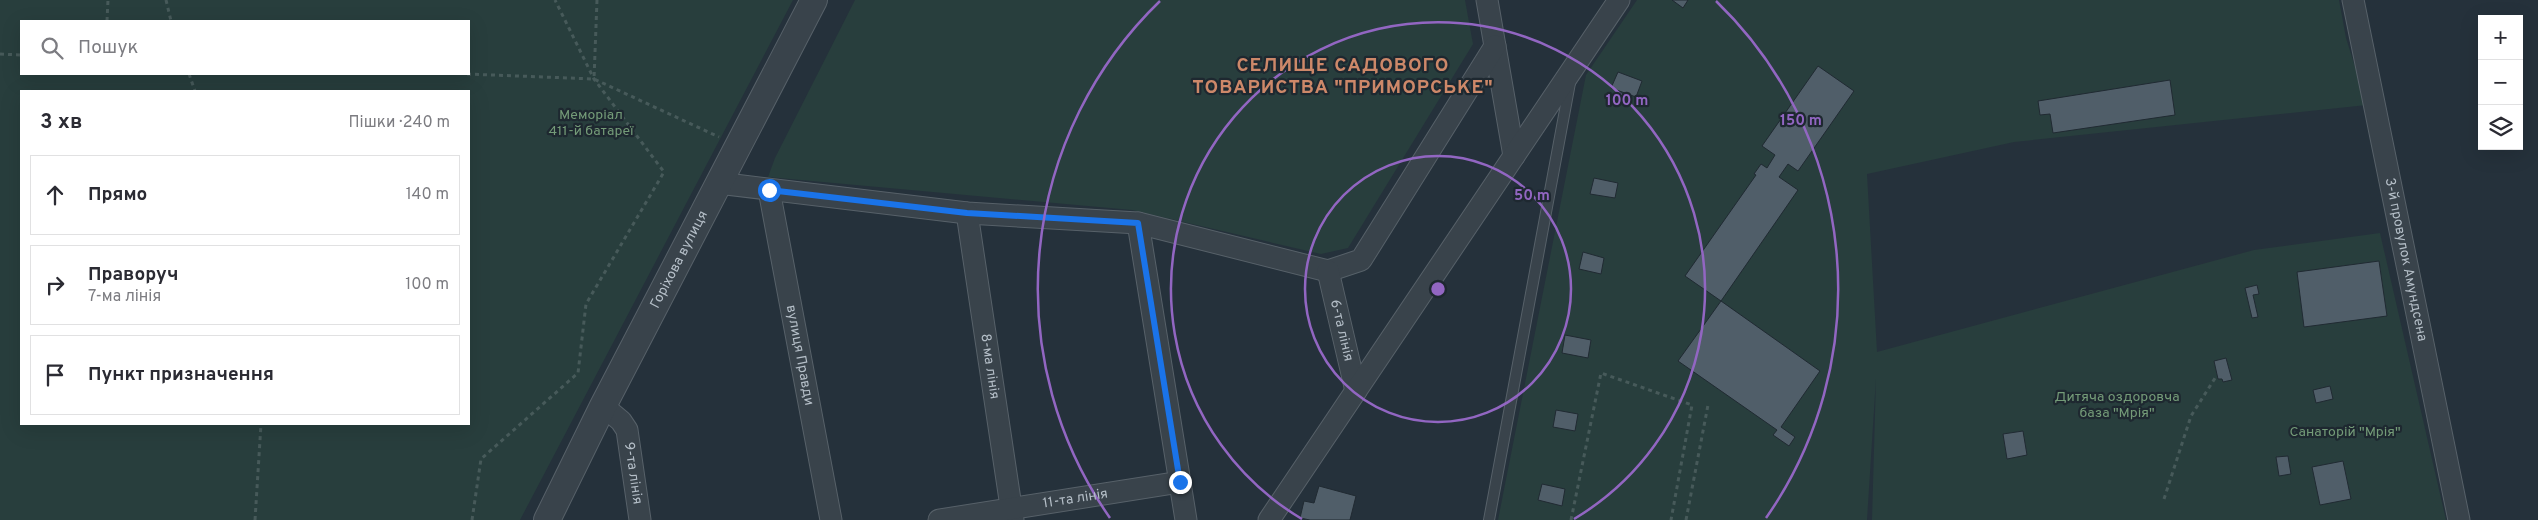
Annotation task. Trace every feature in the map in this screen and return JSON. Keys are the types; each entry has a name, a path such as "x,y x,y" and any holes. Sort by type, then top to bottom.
{"street":[{"name":"Горіхова вулиця","path":"547,520 603,406 814,0"},
{"path":"1487,0 1514,156"},
{"path":"1269,520 1619,0"},
{"name":"3-й провулок Амундсена","path":"2353,0 2459,520"},
{"path":"718,183 967,213 1138,223 1328,271 1361,260 1495,46"},
{"name":"вулиця Правди","path":"769,190 831,520"},
{"name":"8-ма лінія","path":"967,213 1012,515"},
{"path":"1138,223 1186,520"},
{"name":"6-та лінія","path":"1328,271 1356,391"},
{"name":"9-та лінія","path":"603,406 621,421 627,430 640,520"},
{"name":"11-та лінія","path":"939,520 1012,515 1180,482"}],"lane":[{"path":"1489,520 1573,69"}],"path":[{"path":"107,20 108,0"},
{"path":"166,0 171,20"},
{"path":"472,520 480,459 578,373 586,304 664,172 594,79 556,0"},
{"path":"594,79 597,0"},
{"path":"0,54 20,55"},
{"path":"470,74 594,79 738,145"},
{"path":"189,75 195,90"},
{"path":"1571,520 1601,373 1692,405 1671,520"},
{"path":"2164,499 2191,416 2217,375"},
{"path":"1686,520 1708,405"},
{"path":"255,520 261,425"}],"green space":[{"name":"Меморіал 411-й батареї","path":"0,0 793,0 520,520 0,520"},
{"path":"855,0 1465,0 1473,44 1348,248 1321,254 1132,210 768,177 775,158"},
{"path":"1637,0 2339,0 2346,38 2367,105 2014,142 1867,174 1877,352 2254,250 2380,233 2446,520 1872,520 1876,378 1867,520 1498,520 1586,75"}],"building":[{"path":"1672,0 1688,0 1683,8"},
{"path":"1818,66 1854,91 1798,171 1788,164 1779,177 1798,190 1721,301 1685,276 1756,175 1754,174 1761,164 1767,168 1775,155 1762,146"},
{"path":"1618,72 1642,81 1636,97 1611,88"},
{"path":"2170,80 2175,115 2053,133 2050,114 2040,115 2038,101"},
{"path":"1594,178 1618,183 1615,198 1590,194"},
{"path":"1583,252 1604,258 1601,274 1579,269"},
{"path":"2379,261 2387,316 2304,327 2297,272"},
{"path":"2257,285 2259,294 2253,295 2258,317 2252,318 2245,288"},
{"path":"1721,301 1820,371 1781,427 1795,437 1789,446 1773,435 1777,430 1678,361"},
{"path":"1565,335 1591,340 1588,358 1562,353"},
{"path":"2226,358 2232,380 2223,382 2222,379 2218,379 2214,361"},
{"path":"2330,386 2333,399 2316,403 2313,390"},
{"path":"1556,410 1578,414 1575,431 1553,427"},
{"path":"2023,431 2027,455 2007,459 2003,434"},
{"path":"2288,456 2291,474 2279,476 2276,457"},
{"path":"2343,461 2351,499 2320,505 2312,467"},
{"path":"1542,484 1565,489 1562,506 1538,500"},
{"path":"1319,486 1356,496 1350,520 1310,520 1300,518 1304,501 1314,503"}],"district":[{"name":"СЕЛИЩЕ САДОВОГО ТОВАРИСТВА \"ПРИМОРСЬКЕ\"","path":"1343,77"}],"route":[{"path":"769,190 967,213 1138,223 1180,482"}],"park label":[{"name":"Дитяча оздоровча база \"Мрія\"","path":"2117,406"},
{"name":"Санаторій \"Мрія\"","path":"2345,432"}]}
